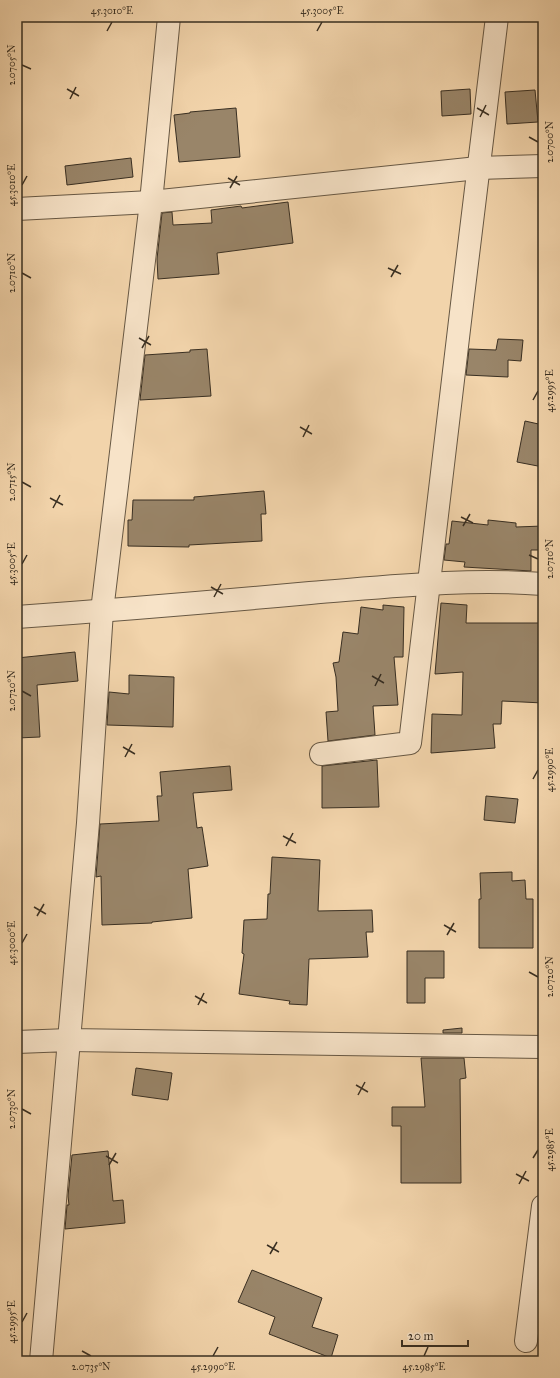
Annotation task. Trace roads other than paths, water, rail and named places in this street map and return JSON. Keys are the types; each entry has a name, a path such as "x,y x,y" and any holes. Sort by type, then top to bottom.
{"street":[{"path":"41,1361 88,823 102,611 151,202 169,17"},
{"path":"321,754 410,743 497,17"},
{"path":"17,209 151,202 478,168 543,166"},
{"path":"17,617 428,583 519,582 543,584"},
{"path":"17,1042 69,1040 543,1047"},
{"path":"526,1341 543,1206"}]}
